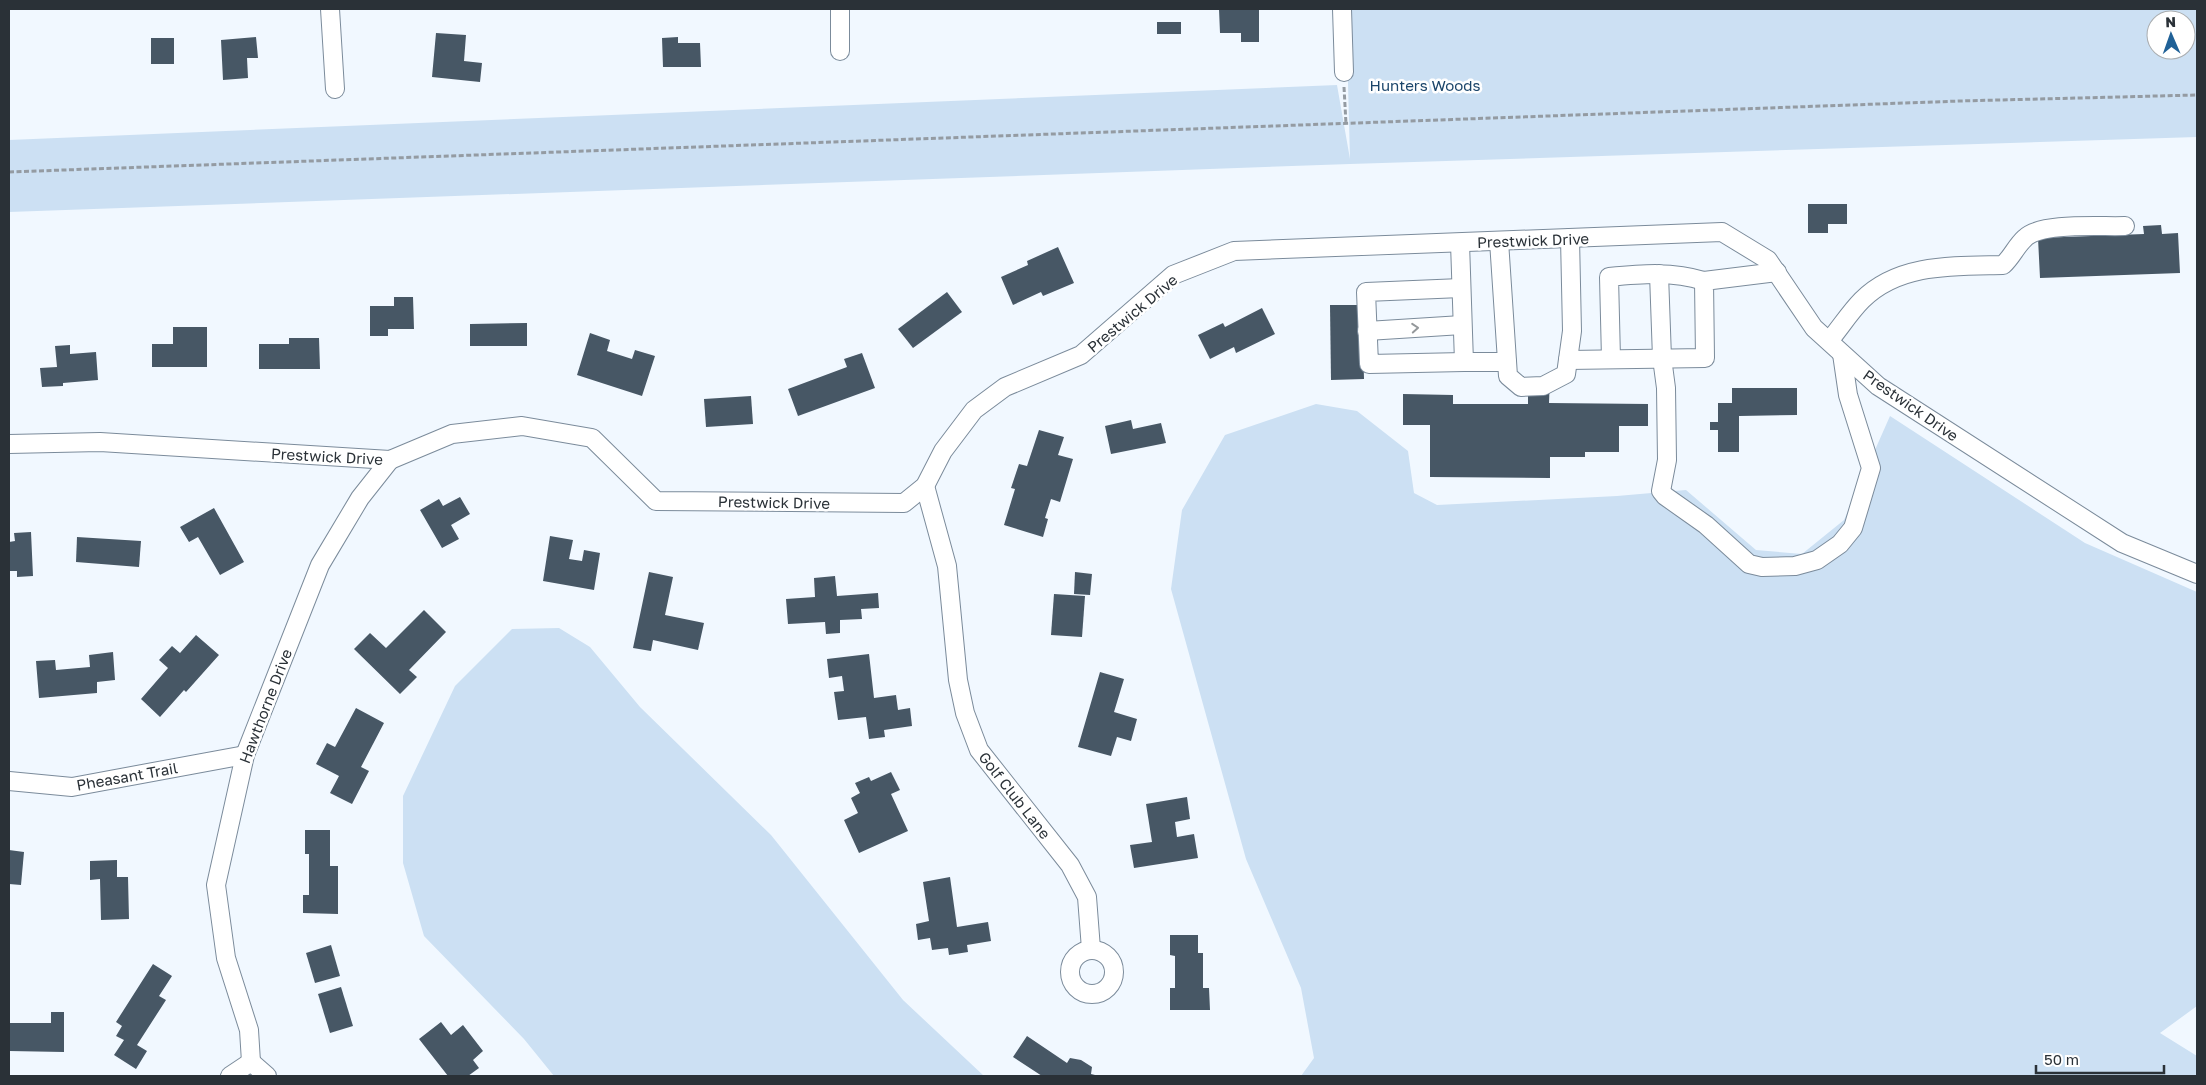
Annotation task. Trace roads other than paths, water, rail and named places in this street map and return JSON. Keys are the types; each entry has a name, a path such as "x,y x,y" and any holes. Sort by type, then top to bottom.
{"street":[{"path":"330,9 335,89"},
{"path":"840,9 840,51"},
{"path":"1342,9 1344,72"},
{"path":"1828,341 1863,299 1889,280 1917,270 2003,265 2013,257 2025,238 2041,229 2124,226"},
{"name":"Prestwick Drive","path":"9,444 100,442 390,460 452,434 522,426 592,438 656,501 904,503 925,486 943,451 974,410 1005,387 1081,355 1174,275 1234,251 1722,232 1768,260 1814,328 1878,386 2122,543 2197,574"},
{"path":"1499,241 1508,376 1520,387 1544,386 1566,374 1572,331 1570,238"},
{"path":"1460,243 1464,362"},
{"path":"1611,359 1609,277 1659,274 1684,275 1704,281 1777,272"},
{"path":"1659,274 1662,358 1666,388 1667,460 1661,491 1665,496 1706,525 1749,564 1762,567 1795,566 1817,560 1840,544 1853,528 1871,468 1848,395 1842,354"},
{"path":"1568,360 1705,358 1704,281"},
{"path":"1461,288 1366,292 1369,364 1507,362"},
{"path":"1368,331 1462,325"},
{"name":"Hawthorne Drive","path":"251,1062 249,1030 226,958 216,885 244,755 320,565 360,498 390,460"},
{"name":"Golf Club Lane","path":"925,486 947,566 957,677 965,713 979,750 1070,865 1087,897 1091,950"},
{"name":"Pheasant Trail","path":"9,781 72,787 244,755"},
{"path":"230,1076 251,1062 267,1076"}],"park label":[{"name":"Hunters Woods","path":"1425,85"}]}
